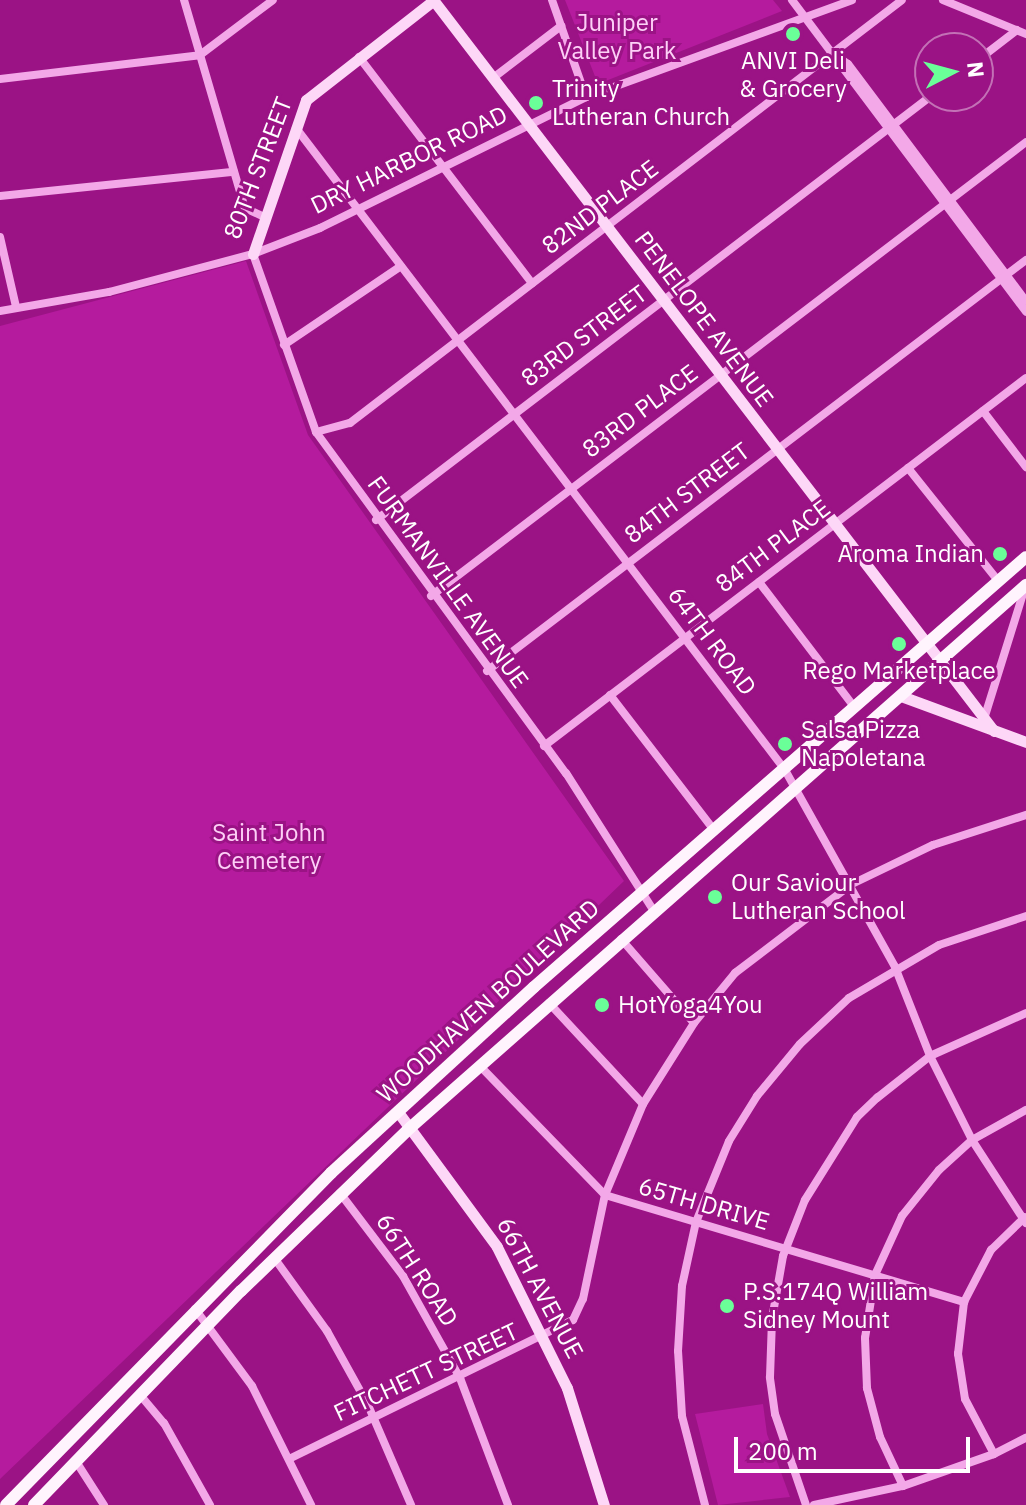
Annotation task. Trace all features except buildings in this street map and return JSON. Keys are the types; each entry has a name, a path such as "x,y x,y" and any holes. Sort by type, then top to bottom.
{"main road":[{"name":"WOODHAVEN BOULEVARD","path":"6,1505 195,1309 398,1112 640,893 856,709 1026,557"},
{"name":"WOODHAVEN BOULEVARD","path":"34,1505 340,1193 411,1127 621,939 940,664 1026,585"}],"street":[{"path":"184,0 245,208 264,217"},
{"path":"0,79 200,55 273,0"},
{"name":"80TH STREET","path":"0,311 109,292 253,254 308,98 434,0"},
{"name":"PENELOPE AVENUE","path":"434,0 994,731"},
{"path":"552,0 586,97"},
{"path":"792,0 834,54 848,64 890,128 1004,277 1026,301"},
{"name":"DRY HARBOR ROAD","path":"253,254 357,209 586,97 852,0"},
{"name":"82ND PLACE","path":"316,432 350,423 902,0"},
{"path":"943,0 1022,32"},
{"path":"493,78 561,26"},
{"path":"994,50 1022,32"},
{"path":"359,57 532,283"},
{"name":"83RD STREET","path":"376,520 914,109"},
{"name":"64TH ROAD","path":"296,128 785,770 852,884 895,967 930,1056 972,1140 1025,1219"},
{"name":"83RD PLACE","path":"431,596 1026,142"},
{"path":"0,196 234,172"},
{"path":"0,237 16,307"},
{"name":"FURMANVILLE AVENUE","path":"253,254 316,432 431,596 544,746 654,911"},
{"name":"84TH STREET","path":"487,671 1026,260"},
{"path":"284,345 401,266"},
{"path":"1004,277 1026,312"},
{"name":"84TH PLACE","path":"544,746 1026,378"},
{"path":"983,411 1026,467"},
{"path":"908,468 999,582"},
{"path":"759,582 856,709"},
{"path":"984,720 1026,585"},
{"path":"610,695 714,830"},
{"path":"901,696 1026,742"},
{"name":"FITCHETT STREET","path":"291,1458 544,1338 573,1320 583,1299 605,1195 643,1104 694,1023 735,973 852,884 933,845 1008,825 1026,815"},
{"path":"705,1505 682,1416 678,1351 682,1286 696,1222 712,1176 757,1096 800,1044 849,998 895,967 939,945 1026,916"},
{"path":"621,939 694,1023"},
{"path":"549,1003 643,1104"},
{"path":"806,1505 775,1414 770,1377 772,1319 785,1248 805,1200 857,1117 930,1056 1026,1013"},
{"name":"65TH DRIVE","path":"480,1066 605,1195 964,1302"},
{"path":"903,1486 880,1437 867,1388 865,1338 875,1275 902,1216 939,1170 972,1140 1026,1110"},
{"name":"66TH AVENUE","path":"398,1112 497,1247 544,1338 585,1437 604,1505"},
{"name":"66TH ROAD","path":"340,1193 403,1276 460,1378 508,1505"},
{"path":"994,1454 965,1399 958,1354 964,1302 991,1250 1025,1219"},
{"path":"275,1259 327,1331 375,1418 411,1505"},
{"path":"195,1309 252,1386 291,1458 311,1505"},
{"path":"141,1396 164,1423 210,1505"},
{"path":"814,1505 857,1501 994,1454 1026,1438"},
{"path":"77,1463 104,1505"}],"green space":[{"name":"Juniper Valley Park","path":"565,0 773,0 782,11 598,84"},
{"name":"Saint John Cemetery","path":"246,261 308,435 624,881 0,1479 0,326"},
{"path":"763,1404 767,1434 790,1497 718,1505 695,1414"}],"place":[{"name":"ANVI Deli & Grocery","path":"793,34"},
{"name":"Trinity Lutheran Church","path":"536,103"},
{"name":"Aroma Indian","path":"1000,554"},
{"name":"Rego Marketplace","path":"899,644"},
{"name":"Salsa Pizza Napoletana","path":"785,744"},
{"name":"Our Saviour Lutheran School","path":"715,897"},
{"name":"HotYoga4You","path":"602,1005"},
{"name":"P.S.174Q William Sidney Mount","path":"727,1306"}]}
